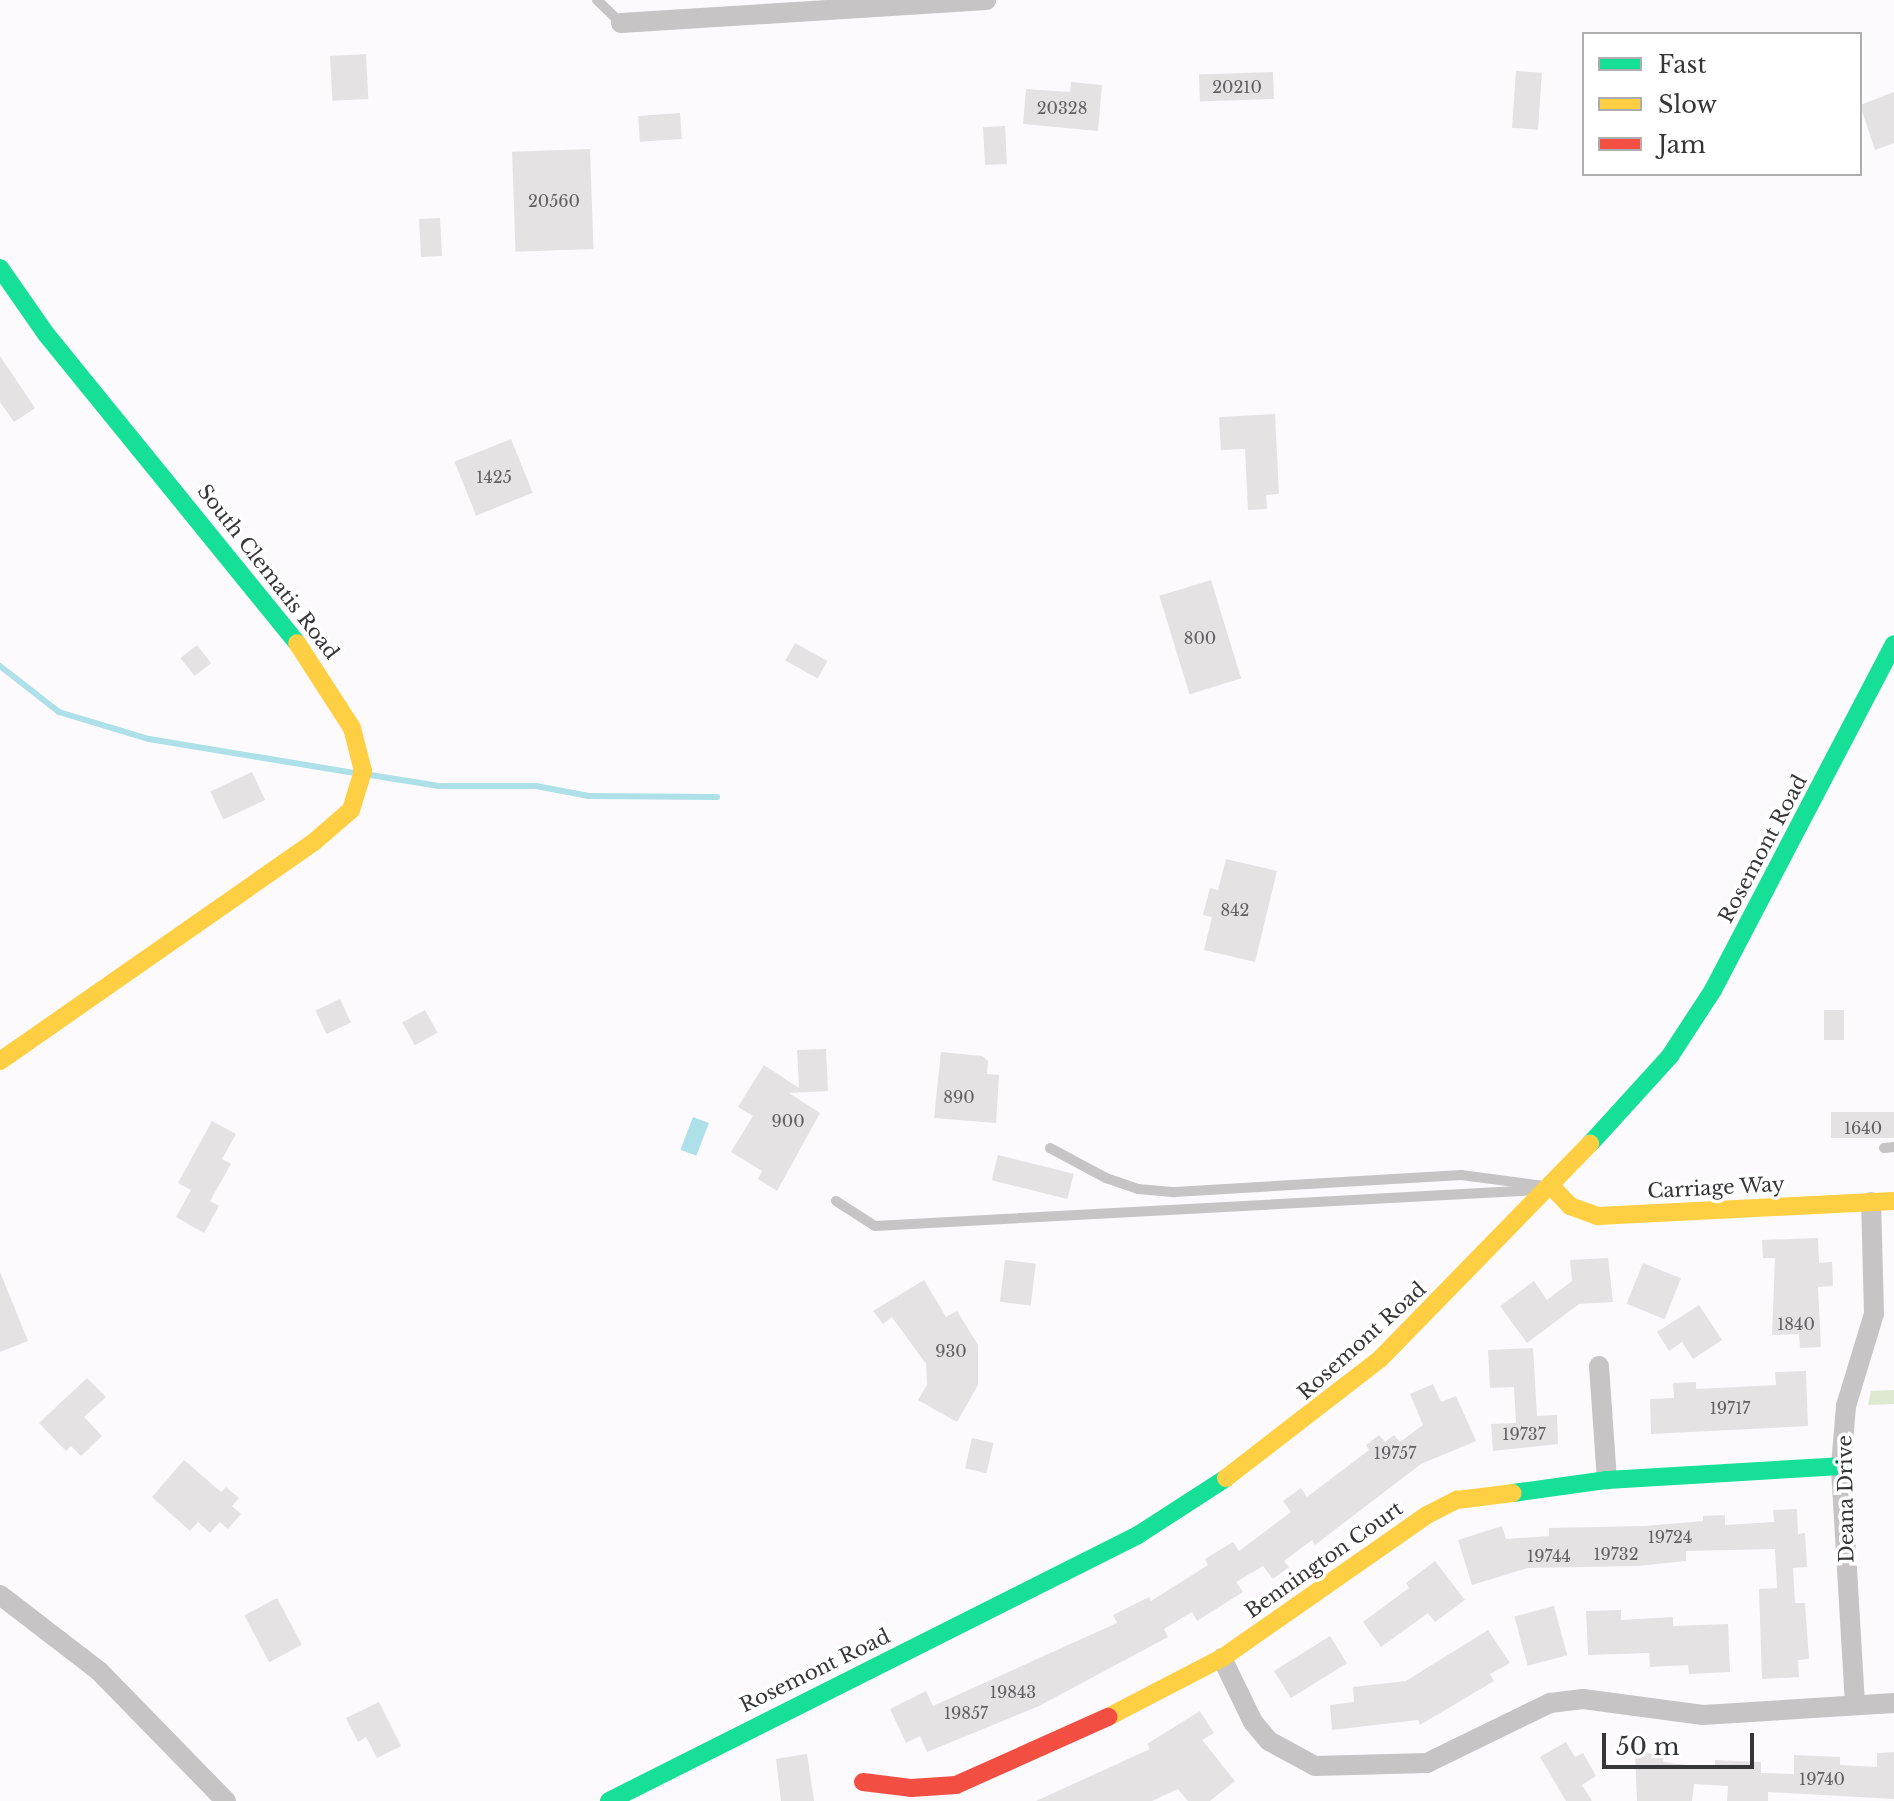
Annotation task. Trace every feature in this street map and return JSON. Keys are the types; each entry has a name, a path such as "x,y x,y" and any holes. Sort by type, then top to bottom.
{"street":[{"path":"621,23 986,0"},
{"name":"South Clematis Road","path":"0,268 46,334 264,598 325,681 352,728 363,771 351,810 314,842 0,1061"},
{"name":"Rosemont Road","path":"609,1801 746,1728 1098,1558 1194,1501 1287,1436 1363,1374 1551,1186 1656,1073 1704,1005 1894,644"},
{"name":"Carriage Way","path":"1551,1186 1570,1206 1598,1216 1894,1201"},
{"name":"Deana Drive","path":"1855,1704 1841,1466 1846,1406 1874,1314 1871,1202"},
{"path":"1599,1366 1607,1480"},
{"name":"Bennington Court","path":"863,1782 911,1788 956,1785 1076,1734 1222,1658 1427,1515 1457,1500 1607,1480 1841,1466"},
{"path":"0,1595 99,1671 226,1801"},
{"path":"1222,1658 1253,1722 1269,1741 1315,1766 1427,1763 1550,1703 1583,1699 1675,1715 1775,1713 1894,1703"}],"lane":[{"path":"597,0 621,23"},
{"path":"1050,1148 1106,1178 1138,1189 1175,1192 1461,1175 1551,1186"},
{"path":"836,1201 875,1226 1519,1195 1551,1186"}],"green space":[{"path":"1894,1390 1894,1404 1868,1405 1871,1391"}],"water":[{"path":"693,1117 709,1123 696,1156 680,1150"}],"building":[{"path":"366,54 368,99 332,101 330,56"},
{"path":"1516,71 1542,73 1538,130 1512,128"},
{"path":"1273,72 1274,99 1200,102 1199,75"},
{"path":"1071,82 1102,85 1098,131 1023,124 1026,89 1070,92"},
{"path":"1894,92 1894,143 1875,150 1862,104"},
{"path":"680,113 682,139 640,142 638,116"},
{"path":"1005,126 1007,164 985,165 983,127"},
{"path":"590,149 593,249 516,252 512,152"},
{"path":"440,218 442,256 421,257 419,219"},
{"path":"0,356 35,408 14,422 0,402"},
{"path":"1275,414 1279,494 1266,495 1267,509 1248,510 1245,449 1221,450 1219,417"},
{"path":"511,439 533,493 476,516 454,462"},
{"path":"1211,580 1241,678 1189,694 1159,596"},
{"path":"795,643 827,661 818,678 785,660"},
{"path":"197,645 211,663 195,676 180,658"},
{"path":"252,772 265,800 223,820 210,791"},
{"path":"1226,859 1277,871 1255,962 1204,950 1212,917 1203,915 1210,888 1218,890"},
{"path":"340,999 351,1023 327,1034 316,1010"},
{"path":"425,1010 438,1033 415,1045 402,1023"},
{"path":"1824,1010 1844,1010 1844,1040 1824,1040"},
{"path":"826,1049 828,1091 789,1093 820,1113 777,1191 758,1179 762,1171 731,1152 753,1116 738,1107 764,1065 799,1088 797,1050"},
{"path":"941,1052 982,1056 988,1061 987,1074 999,1075 996,1123 934,1118"},
{"path":"1831,1112 1894,1112 1894,1138 1831,1138"},
{"path":"212,1121 236,1134 222,1159 231,1164 210,1201 219,1206 204,1233 176,1217 191,1190 178,1183"},
{"path":"998,1155 1074,1174 1067,1199 992,1180"},
{"path":"1818,1238 1819,1263 1832,1262 1833,1286 1818,1287 1821,1347 1800,1348 1799,1334 1772,1335 1775,1258 1763,1258 1762,1240"},
{"path":"1608,1258 1613,1302 1579,1304 1527,1343 1500,1306 1534,1281 1547,1300 1572,1281 1570,1260"},
{"path":"1005,1260 1036,1264 1031,1305 1000,1302"},
{"path":"1643,1263 1681,1278 1665,1319 1627,1304"},
{"path":"0,1272 28,1341 0,1352"},
{"path":"924,1280 946,1317 957,1311 978,1345 978,1385 957,1422 918,1400 927,1385 926,1364 892,1317 883,1324 873,1311"},
{"path":"1699,1305 1722,1340 1693,1359 1682,1342 1669,1351 1657,1332"},
{"path":"1533,1348 1537,1416 1557,1415 1558,1444 1493,1451 1491,1424 1516,1423 1514,1387 1490,1388 1488,1350"},
{"path":"1806,1371 1808,1426 1651,1434 1650,1399 1674,1398 1673,1383 1696,1382 1696,1389 1776,1385 1775,1372"},
{"path":"87,1378 106,1397 84,1417 102,1436 81,1456 71,1446 66,1451 39,1423"},
{"path":"1433,1384 1441,1402 1456,1396 1476,1441 1421,1464 1315,1545 1312,1540 1284,1561 1289,1567 1273,1579 1263,1566 1236,1582 1243,1592 1197,1621 1192,1612 1164,1629 1168,1637 1039,1706 927,1752 920,1736 906,1743 890,1709 926,1691 933,1706 1117,1623 1113,1615 1149,1597 1151,1601 1208,1565 1205,1559 1233,1542 1239,1551 1291,1512 1283,1501 1301,1488 1307,1497 1369,1450 1366,1445 1379,1435 1385,1442 1394,1435 1400,1442 1423,1425 1410,1394"},
{"path":"972,1438 993,1443 986,1473 965,1468"},
{"path":"184,1460 221,1492 226,1487 239,1498 232,1506 241,1514 228,1529 220,1522 210,1533 198,1522 190,1531 152,1497"},
{"path":"1797,1509 1798,1534 1805,1533 1807,1567 1793,1568 1795,1603 1805,1603 1809,1659 1798,1660 1799,1677 1762,1679 1759,1589 1777,1588 1775,1549 1686,1551 1686,1561 1638,1566 1528,1568 1472,1585 1458,1540 1502,1526 1506,1539 1549,1536 1549,1528 1644,1526 1703,1521 1703,1516 1725,1515 1725,1525 1774,1522 1773,1510"},
{"path":"1435,1561 1465,1600 1435,1622 1428,1613 1381,1647 1363,1622 1409,1588 1406,1583"},
{"path":"277,1598 302,1645 269,1662 244,1615"},
{"path":"1554,1606 1567,1655 1528,1666 1514,1617"},
{"path":"1621,1610 1621,1620 1673,1617 1673,1626 1728,1624 1730,1672 1689,1674 1688,1665 1650,1667 1649,1653 1588,1655 1586,1611"},
{"path":"1488,1630 1510,1663 1490,1674 1494,1681 1420,1725 1418,1720 1332,1730 1330,1705 1354,1702 1353,1687 1406,1681"},
{"path":"1330,1636 1347,1663 1291,1698 1274,1671"},
{"path":"379,1702 401,1746 377,1758 366,1737 358,1742 346,1718"},
{"path":"1200,1711 1214,1733 1202,1740 1235,1781 1210,1801 1188,1801 1178,1789 1152,1801 1036,1801 1150,1749 1147,1744"},
{"path":"1566,1742 1575,1757 1583,1753 1596,1776 1582,1785 1592,1801 1566,1801 1540,1757"},
{"path":"1635,1752 1664,1755 1663,1762 1715,1769 1715,1760 1761,1762 1761,1773 1794,1774 1794,1755 1840,1757 1840,1765 1877,1767 1877,1753 1894,1752 1894,1799 1768,1792 1768,1801 1727,1801 1728,1786 1694,1784 1692,1801 1637,1801"},
{"path":"807,1754 814,1801 781,1801 776,1759"}],"waterway":[{"path":"0,666 59,712 149,739 355,773"},
{"path":"370,775 439,786 536,786 589,796 717,797"}],"traffic: fast":[{"path":"0,268 46,334 297,643"},
{"path":"1590,1144 1670,1056 1713,990 1894,644"},
{"path":"1513,1493 1607,1480 1841,1466"},
{"path":"609,1801 1138,1535 1226,1478"}],"traffic: slow":[{"path":"0,1061 314,842 351,810 363,771 352,728 297,643"},
{"path":"1226,1478 1380,1359 1590,1144"},
{"path":"1551,1186 1570,1206 1598,1216 1894,1201"},
{"path":"1108,1717 1222,1658 1427,1515 1457,1500 1513,1493"}],"traffic: jam":[{"path":"863,1782 911,1788 956,1785 1108,1717"}]}
